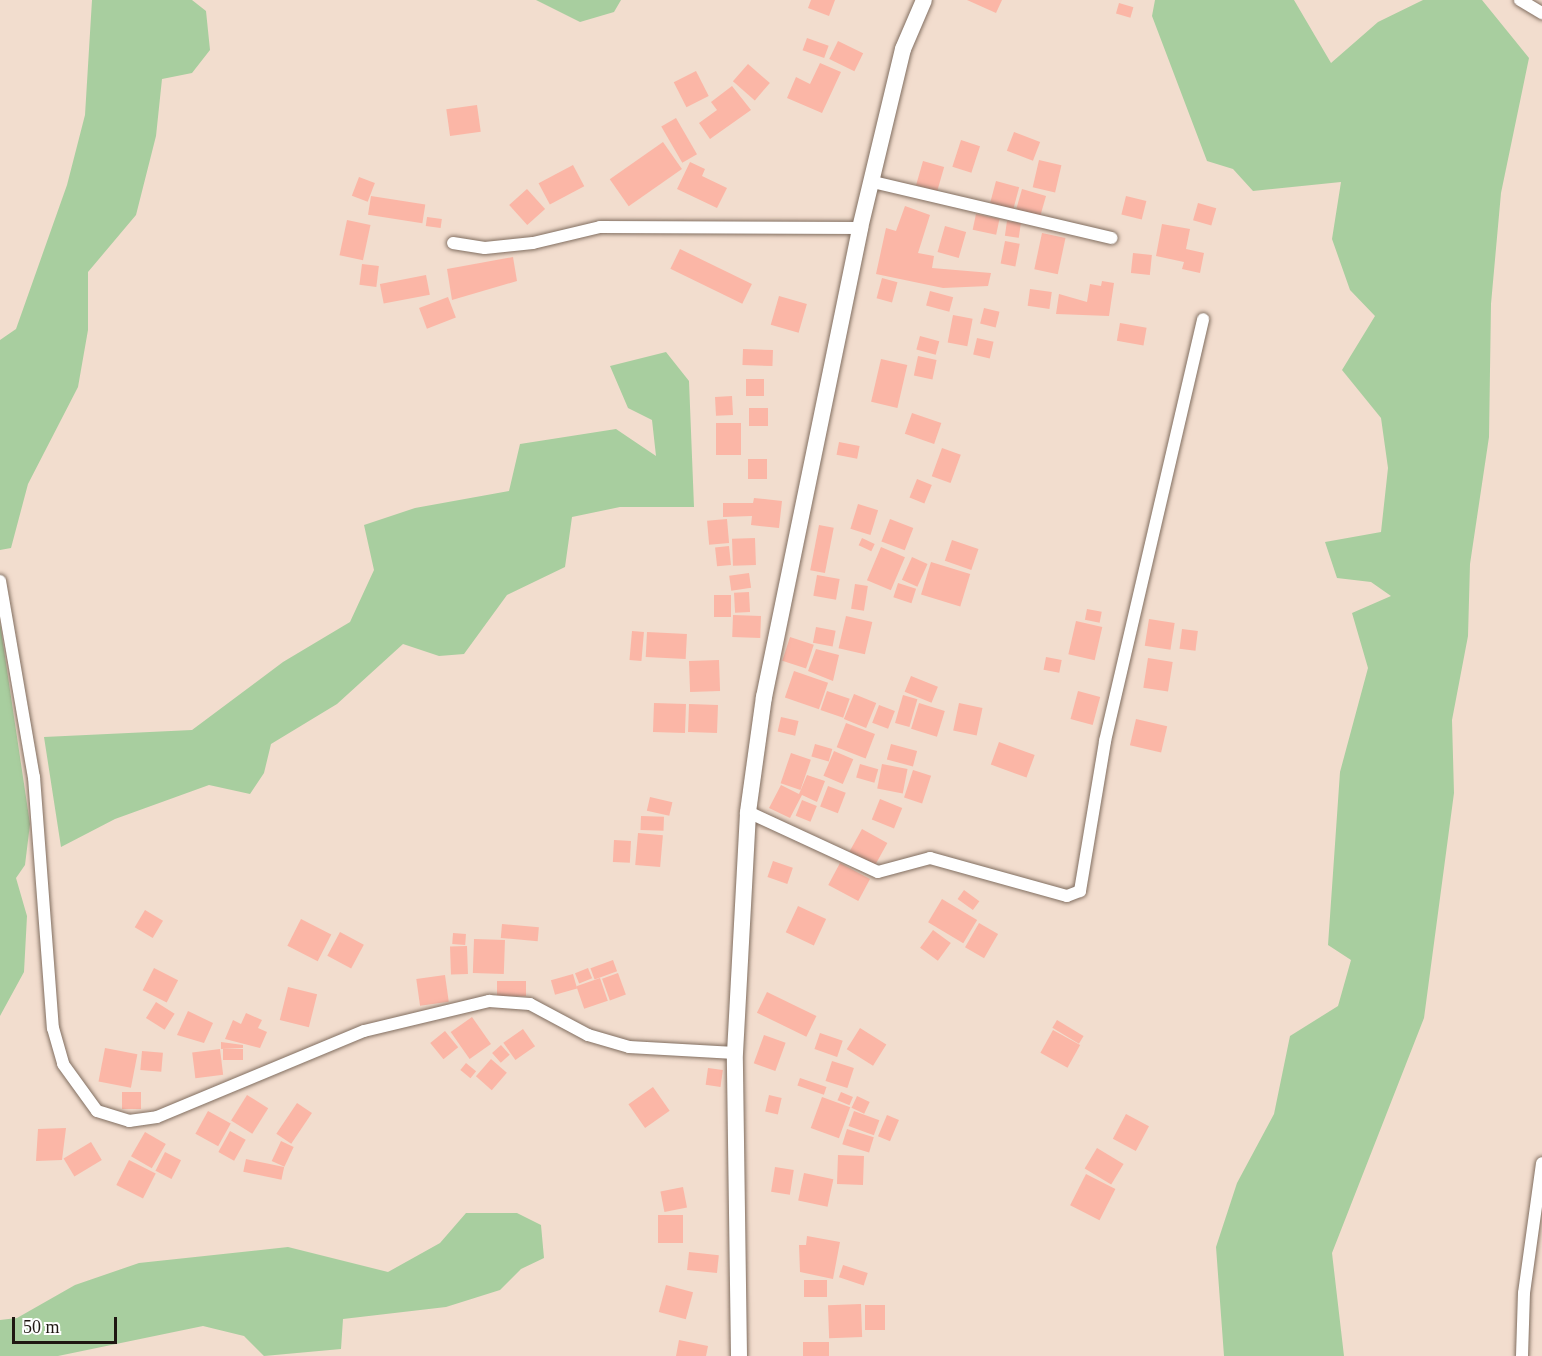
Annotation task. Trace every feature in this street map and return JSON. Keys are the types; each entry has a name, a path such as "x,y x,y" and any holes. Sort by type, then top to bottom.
{"street":[{"path":"739,1356 735,1053 748,812 764,697 860,228 873,182 903,49 924,0"},
{"path":"1520,0 1542,13"},
{"path":"873,182 1112,238"},
{"path":"453,243 485,248 533,243 600,227 860,228"},
{"path":"748,812 879,872 930,858 1067,896 1080,891 1105,741 1203,319"},
{"path":"0,581 34,777 53,1028 63,1064 97,1111 129,1121 157,1117 364,1031 489,1001 530,1004 588,1035 629,1047 735,1053"},
{"path":"1522,1356 1524,1293 1542,1163"}],"green space":[{"path":"92,0 192,0 206,11 210,50 192,73 162,79 156,136 136,215 88,272 88,330 78,387 28,484 11,548 0,550 0,340 16,329 67,185 85,115"},
{"path":"536,0 621,0 614,12 580,22"},
{"path":"1155,0 1294,0 1331,63 1378,22 1423,0 1482,0 1529,58 1501,193 1491,304 1489,437 1470,564 1468,636 1452,720 1454,793 1424,1018 1332,1253 1344,1356 1224,1356 1216,1247 1237,1183 1274,1114 1290,1036 1338,1006 1351,960 1328,945 1340,772 1368,668 1352,613 1391,596 1371,582 1337,578 1325,542 1381,532 1388,468 1381,418 1342,370 1375,316 1350,290 1332,239 1341,182 1253,191 1233,169 1207,161 1152,16"},
{"path":"666,352 689,381 694,507 620,507 572,517 565,567 507,595 464,654 439,656 403,644 337,704 271,744 264,773 250,794 209,785 115,819 61,847 44,737 192,730 283,662 350,622 374,570 364,525 415,508 509,491 520,444 616,429 656,456 652,420 628,408 610,366"},
{"path":"0,623 30,824 25,865 16,878 27,916 24,972 0,1016"},
{"path":"466,1213 517,1213 541,1225 544,1258 521,1269 500,1290 446,1307 343,1319 341,1349 264,1356 244,1336 203,1326 58,1356 0,1356 0,1320 17,1318 75,1285 139,1263 288,1247 388,1272 440,1243"}],"building":[{"path":"811,0 835,0 829,16 808,8"},
{"path":"967,0 1002,0 996,13"},
{"path":"1119,3 1133,7 1130,18 1116,14"},
{"path":"807,38 829,46 824,58 803,50"},
{"path":"838,41 863,53 854,71 829,59"},
{"path":"820,63 841,72 822,113 787,98 796,77 810,84"},
{"path":"748,64 770,83 755,100 733,81"},
{"path":"696,71 709,96 686,107 674,82"},
{"path":"732,86 751,110 710,139 699,123 717,110 711,102"},
{"path":"477,105 481,132 450,136 446,109"},
{"path":"676,118 697,154 682,163 661,126"},
{"path":"1014,132 1040,142 1033,161 1007,151"},
{"path":"961,140 980,146 971,173 952,167"},
{"path":"663,142 682,169 629,206 610,179"},
{"path":"1039,160 1061,165 1055,192 1033,187"},
{"path":"923,161 944,167 937,191 916,185"},
{"path":"690,162 705,169 702,176 727,188 717,208 677,189"},
{"path":"573,165 584,186 550,205 539,183"},
{"path":"359,177 375,183 368,202 352,196"},
{"path":"996,181 1019,187 1013,209 990,203"},
{"path":"527,189 545,209 527,225 509,205"},
{"path":"1022,189 1046,196 1040,216 1016,209"},
{"path":"371,196 425,205 422,223 368,215"},
{"path":"1126,196 1146,201 1142,220 1121,214"},
{"path":"1198,203 1216,208 1211,226 1193,220"},
{"path":"905,206 930,215 918,253 934,256 932,268 991,273 988,286 943,288 876,274 886,228 896,231"},
{"path":"976,214 999,219 996,235 973,230"},
{"path":"427,217 442,219 441,228 426,226"},
{"path":"347,220 370,225 363,260 340,255"},
{"path":"1007,221 1021,223 1019,238 1005,236"},
{"path":"1162,224 1190,229 1186,249 1204,253 1200,273 1182,269 1184,262 1156,256"},
{"path":"945,226 966,232 959,258 938,252"},
{"path":"1042,233 1065,238 1058,274 1034,269"},
{"path":"1005,241 1020,244 1015,266 1001,264"},
{"path":"680,249 752,284 742,304 670,269"},
{"path":"1133,253 1152,255 1150,275 1131,273"},
{"path":"513,257 517,281 452,300 447,269"},
{"path":"362,264 379,266 376,287 359,285"},
{"path":"426,275 430,295 384,304 380,284"},
{"path":"882,278 897,282 892,302 877,298"},
{"path":"1102,281 1114,283 1109,316 1056,314 1059,294 1087,302 1090,284 1101,286"},
{"path":"1030,289 1052,292 1049,309 1028,306"},
{"path":"930,291 953,297 949,312 926,305"},
{"path":"779,296 807,304 799,333 771,325"},
{"path":"448,297 456,318 427,329 419,308"},
{"path":"984,308 1000,312 996,327 980,324"},
{"path":"953,315 973,319 967,346 948,342"},
{"path":"1120,323 1147,328 1143,345 1117,341"},
{"path":"920,336 939,341 936,355 916,350"},
{"path":"977,338 994,342 990,358 973,355"},
{"path":"743,349 773,350 772,366 742,365"},
{"path":"918,356 937,360 932,380 914,376"},
{"path":"881,359 907,365 897,408 871,402"},
{"path":"746,379 764,379 764,396 746,396"},
{"path":"732,396 733,415 716,416 715,397"},
{"path":"749,408 768,408 768,426 749,426"},
{"path":"912,413 941,423 934,444 905,434"},
{"path":"716,423 741,423 741,455 716,455"},
{"path":"839,442 860,446 857,459 837,455"},
{"path":"942,448 961,455 951,483 932,476"},
{"path":"748,459 767,459 767,479 748,479"},
{"path":"917,479 932,485 924,504 910,498"},
{"path":"754,498 782,501 779,528 751,525 752,516 723,517 723,503 753,503"},
{"path":"858,504 878,510 870,535 850,529"},
{"path":"727,519 729,543 709,545 707,521"},
{"path":"890,519 913,528 905,550 881,541"},
{"path":"819,525 834,528 825,573 810,570"},
{"path":"755,538 756,565 733,566 732,539"},
{"path":"862,538 875,544 871,551 859,545"},
{"path":"952,540 978,549 971,570 945,561"},
{"path":"729,546 731,565 717,566 715,547"},
{"path":"881,547 905,557 891,590 867,580"},
{"path":"912,557 928,564 917,587 902,580"},
{"path":"931,562 970,574 960,607 921,595"},
{"path":"749,573 751,588 731,591 729,576"},
{"path":"817,575 840,579 836,600 813,596"},
{"path":"898,583 916,589 911,603 893,597"},
{"path":"855,584 868,586 864,611 851,609"},
{"path":"749,592 750,612 735,613 734,593"},
{"path":"714,595 731,595 731,617 714,617"},
{"path":"1087,609 1102,612 1100,623 1085,620"},
{"path":"733,615 761,616 760,638 732,637"},
{"path":"846,616 872,622 865,654 839,648"},
{"path":"1149,619 1175,623 1170,650 1145,646"},
{"path":"1076,621 1102,627 1095,660 1068,654"},
{"path":"816,627 836,631 833,647 813,643"},
{"path":"1182,629 1198,631 1195,651 1180,649"},
{"path":"632,631 644,632 641,661 629,660"},
{"path":"647,632 687,634 686,659 646,657"},
{"path":"790,637 814,645 806,669 782,661"},
{"path":"816,649 839,655 833,681 808,671"},
{"path":"1046,657 1062,660 1059,673 1044,670"},
{"path":"1148,658 1173,662 1168,692 1143,688"},
{"path":"719,660 720,691 690,692 689,661"},
{"path":"794,671 828,683 819,709 785,697"},
{"path":"911,676 938,687 932,703 905,692"},
{"path":"827,691 850,699 843,718 820,710"},
{"path":"1078,691 1100,697 1093,725 1070,719"},
{"path":"854,694 876,703 866,728 844,719"},
{"path":"903,695 917,699 909,727 895,723"},
{"path":"654,703 686,704 685,733 653,732"},
{"path":"919,703 945,711 937,737 911,729"},
{"path":"959,703 982,708 977,735 953,730"},
{"path":"689,704 718,705 717,733 688,732"},
{"path":"879,705 895,711 888,729 872,723"},
{"path":"781,717 799,721 795,736 778,732"},
{"path":"1136,719 1167,726 1161,753 1130,745"},
{"path":"846,723 875,734 866,758 837,747"},
{"path":"999,742 1035,755 1026,778 991,765"},
{"path":"815,744 832,749 829,761 811,756"},
{"path":"891,744 917,751 913,766 887,759"},
{"path":"834,751 853,759 843,784 823,776"},
{"path":"791,753 811,760 800,790 781,783"},
{"path":"860,764 878,769 874,783 856,777"},
{"path":"882,764 908,769 903,794 877,789"},
{"path":"913,770 931,776 922,803 904,798"},
{"path":"807,775 825,781 817,802 802,795 790,818 769,808 781,785 799,794"},
{"path":"828,786 846,793 838,813 820,807"},
{"path":"650,797 672,802 669,816 647,811"},
{"path":"880,799 902,808 894,828 872,819"},
{"path":"802,800 817,806 810,822 796,816"},
{"path":"641,816 664,817 663,831 641,830"},
{"path":"862,829 887,843 875,866 849,852"},
{"path":"638,833 663,835 660,867 635,865"},
{"path":"614,840 631,841 630,863 613,862"},
{"path":"773,861 793,868 787,884 767,877"},
{"path":"840,863 870,879 858,901 828,885"},
{"path":"964,890 979,901 973,910 958,899"},
{"path":"942,899 977,920 963,943 928,922"},
{"path":"798,906 826,919 814,945 786,932"},
{"path":"145,910 163,921 153,938 135,927"},
{"path":"301,919 331,934 318,961 287,946"},
{"path":"979,923 998,934 984,958 965,947"},
{"path":"502,924 539,927 538,941 501,938"},
{"path":"933,930 951,943 938,961 920,948"},
{"path":"340,932 364,945 351,969 327,956"},
{"path":"453,933 466,934 465,945 452,944"},
{"path":"474,939 505,940 504,974 473,973"},
{"path":"467,946 468,974 451,975 450,947"},
{"path":"613,960 617,971 595,979 590,968"},
{"path":"154,968 178,980 167,1003 143,990"},
{"path":"588,968 592,978 579,983 575,973"},
{"path":"618,973 626,995 610,1000 602,979"},
{"path":"573,974 577,988 555,995 551,980"},
{"path":"445,975 449,1002 420,1006 416,979"},
{"path":"600,978 608,1001 584,1009 576,986"},
{"path":"497,981 526,981 526,996 497,996"},
{"path":"288,987 317,994 309,1027 280,1020"},
{"path":"767,992 816,1016 806,1037 757,1013"},
{"path":"156,1002 175,1014 165,1030 146,1018"},
{"path":"188,1011 213,1023 204,1043 177,1035"},
{"path":"246,1013 262,1020 258,1028 267,1032 260,1048 225,1039 233,1020 241,1024"},
{"path":"472,1017 491,1044 470,1059 451,1032"},
{"path":"1057,1020 1084,1036 1079,1044 1052,1028"},
{"path":"860,1028 886,1044 873,1066 847,1049"},
{"path":"523,1029 535,1046 515,1060 503,1043"},
{"path":"1053,1030 1080,1045 1068,1068 1040,1053"},
{"path":"445,1031 458,1047 443,1059 430,1043"},
{"path":"820,1033 843,1041 837,1057 814,1049"},
{"path":"764,1035 786,1043 775,1071 754,1063"},
{"path":"221,1042 243,1045 243,1048 221,1049"},
{"path":"501,1045 510,1055 501,1063 492,1053"},
{"path":"105,1048 137,1054 131,1088 99,1081"},
{"path":"220,1049 223,1075 195,1078 192,1052"},
{"path":"223,1049 243,1049 243,1060 223,1060"},
{"path":"142,1051 163,1053 161,1072 140,1070"},
{"path":"491,1059 507,1073 492,1090 476,1076"},
{"path":"832,1061 854,1068 847,1088 826,1081"},
{"path":"466,1063 476,1071 470,1078 460,1070"},
{"path":"708,1068 723,1070 720,1087 706,1085"},
{"path":"800,1078 826,1087 824,1095 797,1086"},
{"path":"653,1087 670,1111 645,1128 628,1104"},
{"path":"122,1092 141,1092 141,1109 122,1109"},
{"path":"841,1092 853,1097 849,1105 837,1100"},
{"path":"247,1095 268,1108 252,1134 231,1120"},
{"path":"769,1095 782,1098 778,1114 765,1112"},
{"path":"857,1096 870,1102 864,1114 852,1108"},
{"path":"822,1097 850,1107 839,1138 811,1128"},
{"path":"297,1103 312,1113 291,1144 276,1134"},
{"path":"208,1111 231,1124 218,1146 195,1134"},
{"path":"854,1111 879,1120 874,1135 849,1126"},
{"path":"1126,1114 1149,1126 1136,1151 1113,1139"},
{"path":"887,1115 899,1120 890,1141 878,1136"},
{"path":"66,1128 62,1160 36,1161 38,1129"},
{"path":"847,1129 874,1137 869,1152 842,1144"},
{"path":"230,1131 246,1140 234,1161 218,1152"},
{"path":"145,1132 166,1144 152,1168 131,1156"},
{"path":"281,1141 294,1147 284,1167 272,1161"},
{"path":"91,1142 102,1160 74,1176 64,1158"},
{"path":"1097,1148 1124,1164 1111,1185 1085,1169"},
{"path":"165,1152 181,1160 172,1179 155,1171"},
{"path":"838,1155 864,1156 863,1185 837,1184"},
{"path":"246,1159 284,1167 281,1180 243,1172"},
{"path":"129,1160 156,1174 143,1199 116,1185"},
{"path":"775,1167 794,1170 790,1195 771,1192"},
{"path":"804,1173 833,1179 828,1207 798,1200"},
{"path":"1086,1174 1115,1189 1100,1220 1070,1205"},
{"path":"683,1187 687,1208 664,1212 660,1191"},
{"path":"658,1215 683,1215 683,1243 658,1243"},
{"path":"807,1236 840,1242 833,1279 800,1272 799,1245 806,1245"},
{"path":"689,1252 719,1255 717,1273 687,1270"},
{"path":"843,1265 868,1273 864,1285 839,1277"},
{"path":"804,1280 827,1280 827,1297 804,1297"},
{"path":"666,1285 693,1292 686,1319 659,1312"},
{"path":"861,1304 862,1337 829,1338 828,1305"},
{"path":"865,1305 885,1305 885,1330 865,1330"},
{"path":"679,1340 708,1346 706,1356 676,1356"},
{"path":"803,1342 829,1342 829,1356 803,1356"}]}
